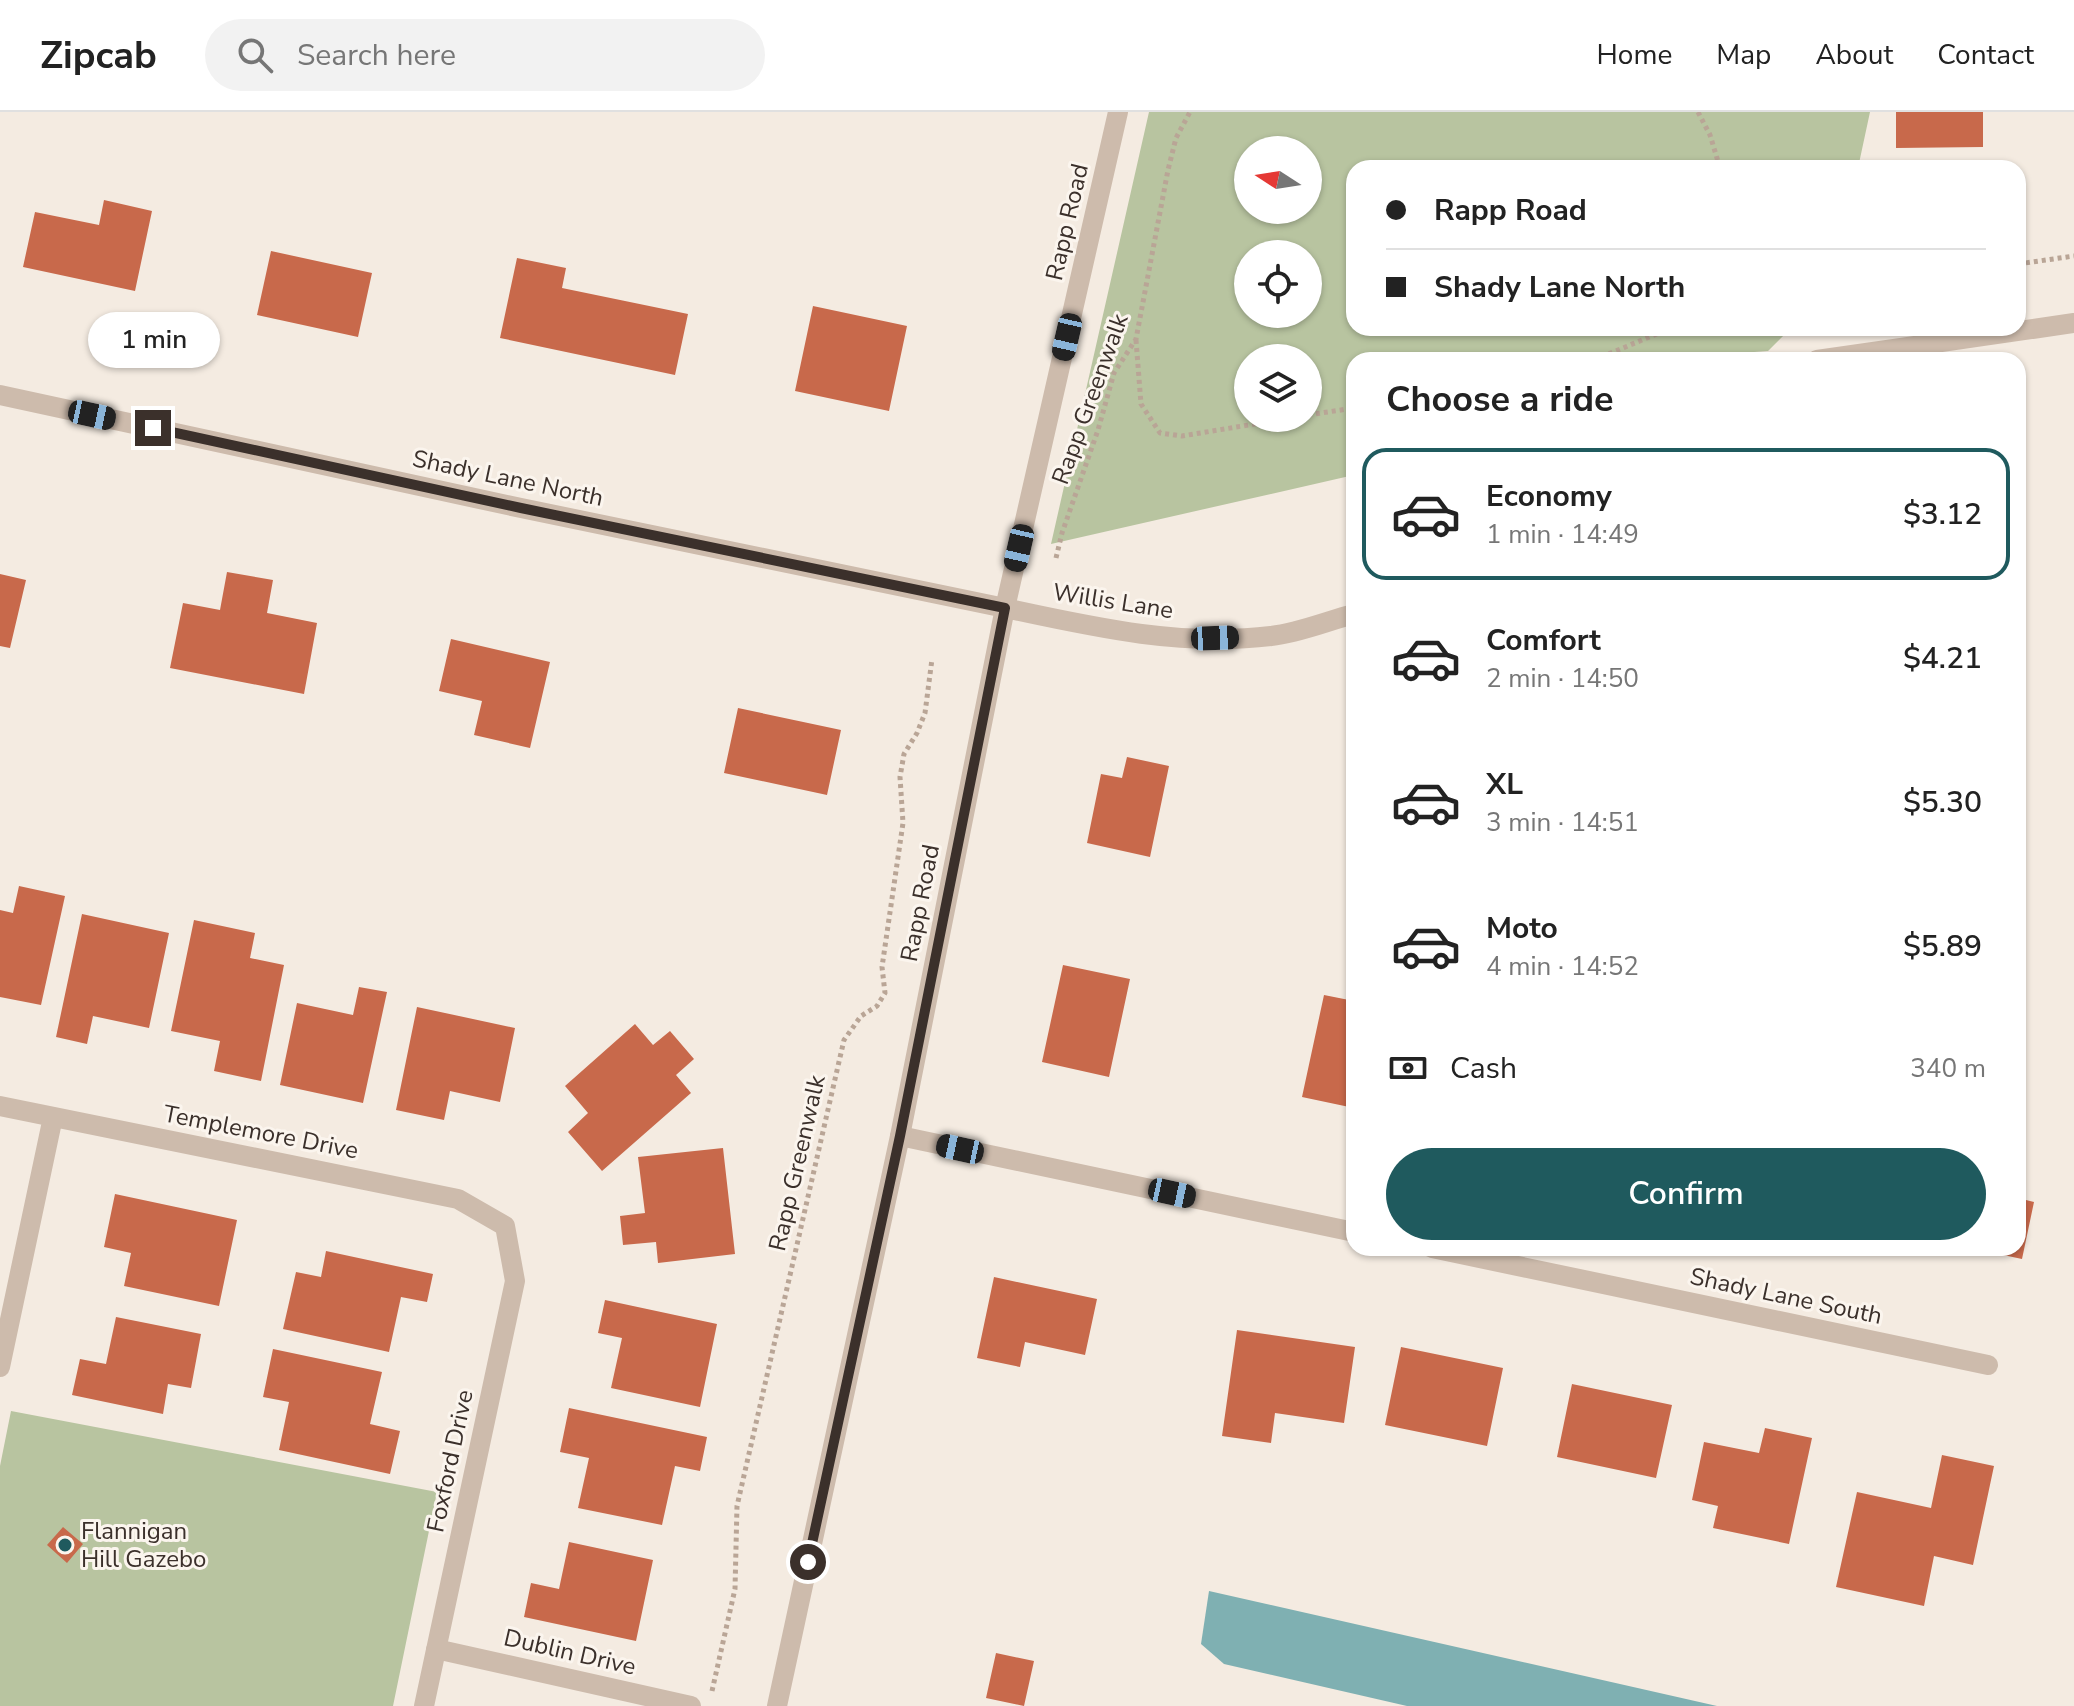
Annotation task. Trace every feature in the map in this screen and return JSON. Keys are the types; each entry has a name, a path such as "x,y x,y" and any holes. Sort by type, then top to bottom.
{"street":[{"name":"Rapp Road","path":"777,1706 900,1136 1005,608 1118,112"},
{"path":"2026,330 2074,323"},
{"path":"1873,352 1984,336"},
{"name":"Shady Lane North","path":"0,395 521,508 1005,608"},
{"name":"Willis Lane","path":"1005,608 1103,629 1185,639 1273,636 1346,616"},
{"name":"Templemore Drive","path":"0,1106 458,1199 505,1226"},
{"path":"0,1367 53,1117"},
{"path":"900,1136 1346,1230"},
{"name":"Foxford Drive","path":"424,1706 515,1281 505,1226"},
{"name":"Shady Lane South","path":"1470,1256 1988,1365"},
{"name":"Dublin Drive","path":"436,1649 691,1706"}],"path":[{"name":"Rapp Greenwalk","path":"1056,558 1114,373 1136,339 1168,170 1176,138 1190,112"},
{"path":"1698,112 1710,135 1718,160"},
{"path":"2026,263 2074,256"},
{"path":"1613,352 1652,336"},
{"path":"1136,339 1141,404 1160,433 1182,436 1234,427"},
{"path":"1322,413 1346,409"},
{"name":"Rapp Greenwalk","path":"712,1691 735,1589 737,1506 844,1040 861,1016 877,1006 885,993 882,967 903,823 900,777 904,754 925,713 932,659"}],"green space":[{"path":"1149,112 1870,112 1860,160 1346,160 1346,336 1783,336 1768,351 1346,352 1346,477 1051,544"},
{"path":"11,1411 437,1492 393,1706 0,1706 0,1466"}],"water":[{"path":"1209,1591 1717,1706 1407,1706 1224,1664 1201,1644"}],"building":[{"path":"1896,112 1983,112 1983,147 1896,148"},
{"path":"104,200 152,211 135,291 23,267 35,212 99,225"},
{"path":"271,251 372,273 358,337 257,315"},
{"path":"517,258 566,268 562,288 688,314 675,375 500,338"},
{"path":"813,306 907,326 889,411 795,391"},
{"path":"227,572 273,580 267,613 317,623 304,694 170,668 183,603 220,610"},
{"path":"0,574 26,580 10,648 0,646"},
{"path":"451,639 550,662 530,748 474,735 482,701 439,691"},
{"path":"738,708 841,730 827,795 724,773"},
{"path":"1127,757 1169,766 1150,857 1087,843 1101,774 1122,778"},
{"path":"19,886 65,896 41,1005 0,997 0,910 13,913"},
{"path":"82,914 169,933 149,1028 93,1016 87,1044 56,1037"},
{"path":"194,920 255,933 250,958 284,965 261,1081 214,1071 220,1041 171,1031"},
{"path":"1063,965 1130,979 1109,1077 1042,1062"},
{"path":"359,987 387,992 363,1103 280,1085 297,1003 353,1015"},
{"path":"1324,995 1346,999 1346,1106 1302,1097"},
{"path":"417,1007 515,1028 500,1102 450,1091 444,1120 396,1110"},
{"path":"635,1024 653,1045 670,1031 694,1059 676,1075 691,1093 602,1171 568,1132 588,1113 565,1086"},
{"path":"723,1148 735,1254 658,1263 656,1242 623,1245 620,1216 645,1213 638,1157"},
{"path":"115,1194 237,1220 219,1306 124,1286 131,1253 104,1247"},
{"path":"2026,1200 2034,1202 2026,1240"},
{"path":"326,1251 433,1274 427,1302 401,1297 389,1352 283,1329 296,1272 321,1277"},
{"path":"994,1277 1097,1299 1085,1355 1025,1342 1020,1367 977,1358"},
{"path":"605,1300 717,1324 700,1407 611,1388 622,1338 598,1333"},
{"path":"116,1317 201,1334 191,1388 168,1384 163,1414 72,1395 80,1359 106,1364"},
{"path":"1237,1330 1355,1347 1344,1423 1275,1413 1271,1443 1222,1436"},
{"path":"1401,1347 1503,1368 1487,1446 1385,1425"},
{"path":"273,1349 382,1372 370,1424 400,1431 390,1474 279,1450 289,1402 263,1397"},
{"path":"1572,1384 1672,1405 1656,1478 1557,1457"},
{"path":"569,1408 707,1437 700,1471 675,1466 662,1525 578,1508 589,1458 560,1452"},
{"path":"1765,1428 1812,1438 1789,1544 1713,1528 1718,1506 1692,1500 1704,1442 1759,1453"},
{"path":"1942,1455 1994,1466 1973,1565 1934,1556 1924,1606 1836,1587 1857,1492 1931,1508"},
{"name":"Flannigan Hill Gazebo","path":"63,1527 83,1544 67,1563 47,1545"},
{"path":"569,1542 653,1560 636,1641 524,1617 531,1583 559,1589"},
{"path":"996,1653 1034,1661 1024,1706 986,1698"}],"place":[{"name":"Flannigan Hill Gazebo","path":"65,1545"}],"route":[{"path":"153,428 1005,608 900,1136 808,1562"}]}
